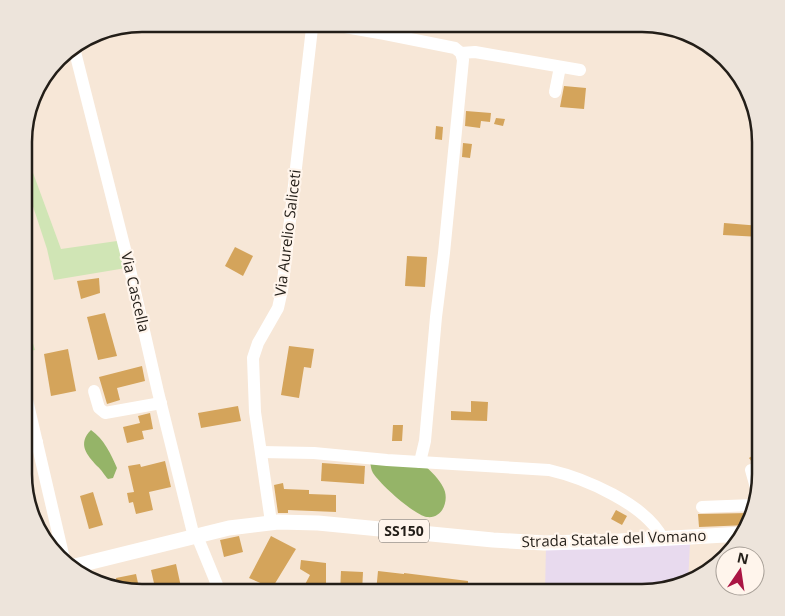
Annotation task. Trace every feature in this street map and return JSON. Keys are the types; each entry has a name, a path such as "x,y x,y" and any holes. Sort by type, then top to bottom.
{"main road":[{"name":"Strada Statale del Vomano","path":"81,565 241,526 271,522 325,523 530,542 578,542 734,534"}],"street":[{"name":"Via Aurelio Saliceti","path":"271,522 255,412 253,358 258,343 278,308 282,290 312,32"},
{"path":"376,32 455,48 462,53 469,52 580,70"},
{"path":"420,462 425,440 436,317 459,108 462,53"},
{"name":"Via Cascella","path":"76,55 129,265 161,403 196,537 216,583"},
{"path":"555,92 560,67"},
{"path":"94,391 99,408 105,412 111,413 161,403"},
{"path":"33,424 60,546"},
{"path":"33,443 37,442"},
{"path":"261,452 307,453 420,462 538,468 563,474 612,494 648,520 663,538"},
{"path":"750,470 752,476"},
{"path":"702,507 748,505"}],"shaded area":[{"path":"690,543 688,573 657,583 545,584 546,546"}],"green space":[{"path":"32,170 61,249 117,241 126,268 54,280 47,249 32,204"},
{"path":"91,430 110,452 117,468 113,478 108,479 90,458 85,449 85,440"},
{"path":"370,462 425,466 437,478 445,492 444,507 441,512 433,517 427,517 414,511 390,492 377,478 372,472"}],"building":[{"path":"564,86 586,88 584,109 560,107"},
{"path":"466,111 491,113 490,122 481,121 480,128 465,126"},
{"path":"496,118 505,119 503,126 494,124"},
{"path":"436,126 443,127 442,140 435,139"},
{"path":"463,143 472,144 470,158 462,157"},
{"path":"724,223 752,225 752,237 723,235"},
{"path":"235,247 253,256 243,276 225,266"},
{"path":"407,256 427,257 425,287 405,286"},
{"path":"99,278 100,293 81,299 77,281"},
{"path":"105,313 117,356 98,360 87,317"},
{"path":"289,346 314,349 311,368 304,367 299,398 281,395"},
{"path":"68,349 76,391 51,396 44,354"},
{"path":"142,366 145,381 117,388 120,400 107,404 99,377"},
{"path":"471,401 488,402 487,421 451,420 451,411 471,412"},
{"path":"238,406 241,421 201,428 198,413"},
{"path":"150,413 153,429 142,431 144,439 127,443 123,427 140,423 138,416"},
{"path":"393,425 403,425 402,441 392,441"},
{"path":"165,461 171,487 149,492 153,510 136,514 133,502 129,503 127,493 134,492 128,466 140,464 141,467"},
{"path":"322,463 365,466 364,484 321,481"},
{"path":"283,483 284,489 309,490 309,494 336,495 336,512 288,510 288,513 278,513 274,485"},
{"path":"93,492 103,525 89,529 80,496"},
{"path":"616,510 627,516 622,525 611,519"},
{"path":"745,513 739,525 699,527 698,514"},
{"path":"239,536 243,552 224,557 220,540"},
{"path":"271,536 296,549 275,583 261,583 249,578"},
{"path":"301,560 326,563 326,583 306,583 310,575 300,569"},
{"path":"176,564 180,583 154,583 151,570"},
{"path":"341,571 363,572 362,583 340,583"},
{"path":"378,571 468,581 468,584 377,583"},
{"path":"136,574 138,583 116,580 116,578"}]}
